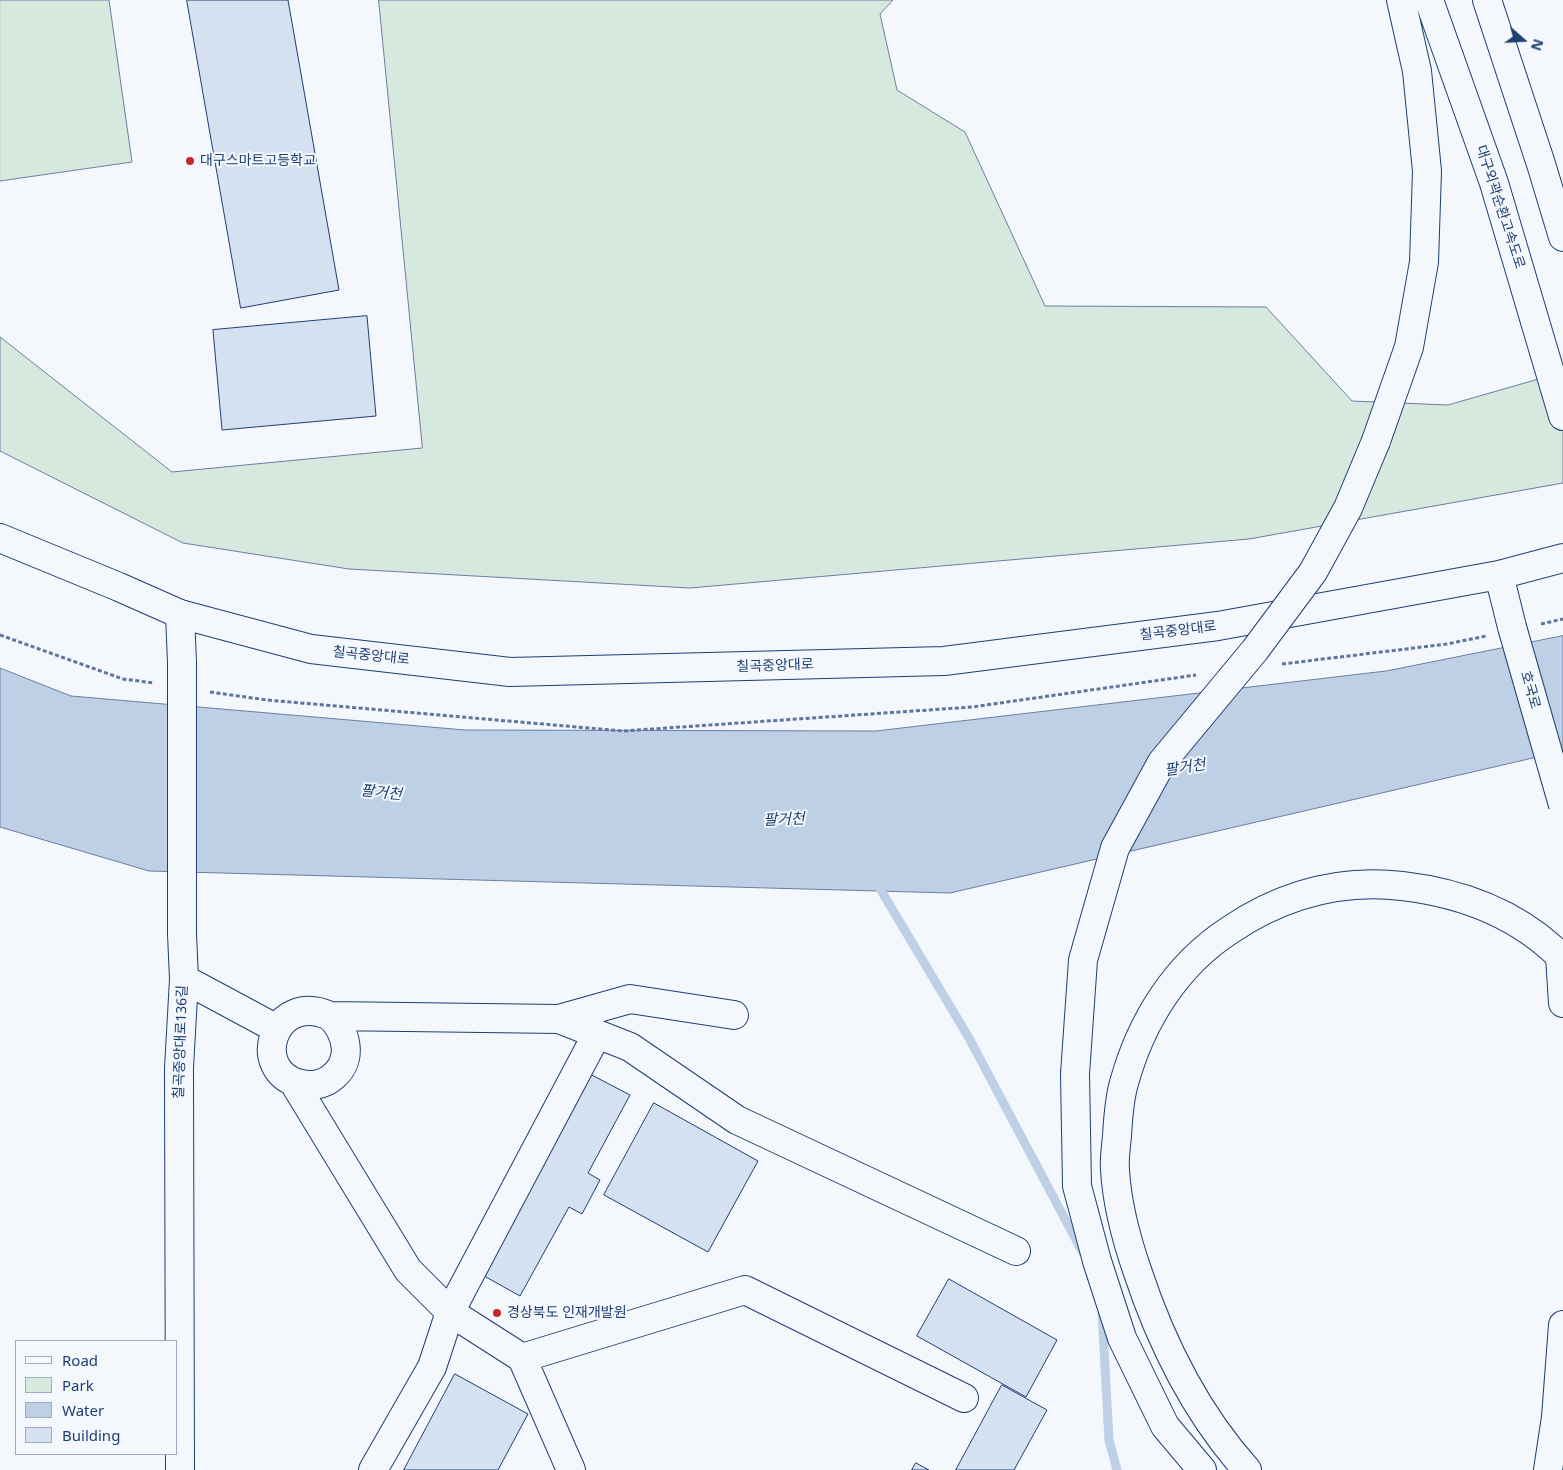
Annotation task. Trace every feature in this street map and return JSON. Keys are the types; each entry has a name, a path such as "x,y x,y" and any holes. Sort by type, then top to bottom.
{"main road":[{"path":"1202,1470 1165,1426 1122,1338 1097,1261 1077,1186 1075,1074 1083,960 1115,848 1162,762 1255,650 1313,572 1348,508 1376,441 1409,347 1424,262 1427,171 1417,71 1401,0"},
{"name":"대구외곽순환고속도로","path":"1429,0 1494,183 1563,416"},
{"path":"1487,0 1563,237"},
{"name":"칠곡중앙대로","path":"0,538 180,614 311,649 510,672 944,661 1218,626 1499,575 1563,558"},
{"name":"호국로","path":"1499,575 1563,805"},
{"name":"칠곡중앙대로136길","path":"180,614 184,980 179,1068 180,1470"},
{"path":"1247,1470 1228,1449 1202,1411 1170,1354 1147,1302 1124,1232 1115,1169 1118,1117 1123,1085 1137,1044 1153,1011 1174,981 1195,957 1246,919 1272,905 1306,894 1343,886 1394,885 1427,889 1468,900 1484,906 1522,926 1561,958 1563,1003"},
{"path":"184,980 276,1029"},
{"path":"330,1016 338,1024 344,1035 347,1047 345,1059 339,1070 330,1079 319,1084 306,1086 294,1083 283,1076 272,1054 272,1041 276,1029 284,1020 295,1013 306,1010 318,1011 330,1016 560,1019 630,999 734,1015"},
{"path":"560,1019 630,1047 737,1120 1016,1252"},
{"path":"373,1470 432,1367 450,1312 597,1034"},
{"path":"294,1083 408,1270 450,1312 522,1358 571,1470"},
{"path":"522,1358 745,1290 964,1398"},
{"path":"1548,1470 1556,1418 1563,1325"}],"green space":[{"path":"0,0 109,0 132,162 0,181"},
{"path":"379,0 893,0 880,14 897,90 965,132 1045,306 1266,307 1352,401 1448,405 1563,372 1563,483 1249,539 690,588 349,569 183,543 0,451 0,337 172,472 422,448"}],"water":[{"name":"팔거천","path":"1563,636 1563,751 950,893 149,871 0,827 0,668 71,696 465,730 876,731 1386,671"}],"building":[{"path":"187,0 288,0 339,290 241,308"},
{"path":"367,316 376,416 222,430 213,330"},
{"path":"586,1072 630,1095 588,1173 600,1180 582,1214 569,1207 520,1296 477,1272"},
{"path":"654,1103 758,1161 708,1252 604,1195"},
{"path":"949,1279 1057,1340 1026,1397 917,1336"},
{"path":"455,1374 528,1414 498,1470 404,1470"},
{"path":"1002,1385 1047,1410 1014,1470 956,1470"},
{"path":"916,1463 929,1470 912,1470"}],"waterway":[{"path":"876,882 969,1038 1083,1253"},
{"path":"1102,1312 1109,1440 1117,1470"}],"place":[{"name":"대구스마트고등학교","path":"190,161"},
{"name":"경상북도 인재개발원","path":"497,1313"}]}
